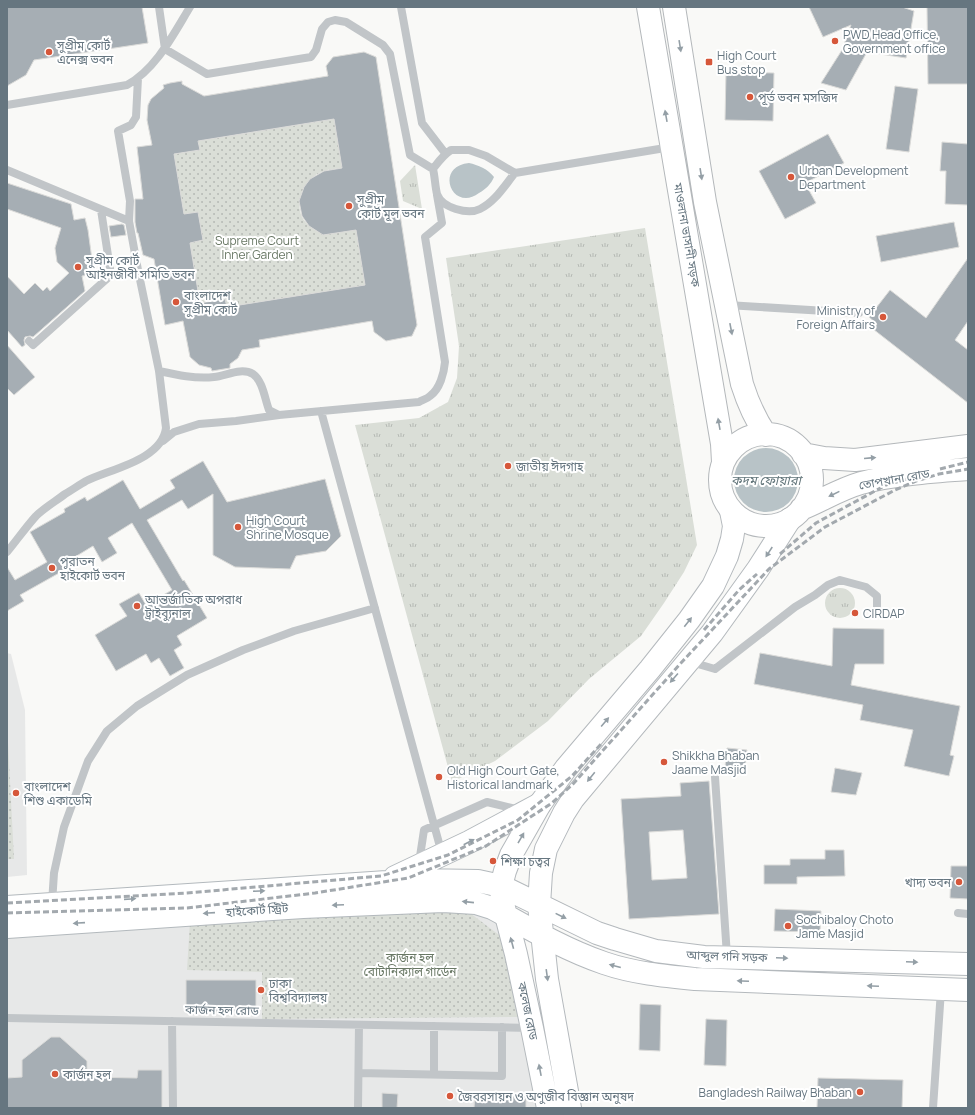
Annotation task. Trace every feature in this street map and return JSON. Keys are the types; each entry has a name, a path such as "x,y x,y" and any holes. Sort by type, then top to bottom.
{"main road":[{"name":"মাওলানা ভাসানী সড়ক","path":"648,7 722,444 723,462"},
{"name":"মাওলানা ভাসানী সড়ক","path":"674,7 705,202 742,384 749,407 766,434"},
{"path":"766,434 784,438 795,445 803,454 808,463 812,482 807,501 796,514 781,524 760,526 749,523 731,511 722,497 720,488 720,471 723,462 729,452 748,438 766,434"},
{"name":"তোপখানা রোড","path":"803,454 824,458 855,460 968,446"},
{"name":"তোপখানা রোড","path":"796,514 837,492 860,483 884,478 968,469"},
{"path":"501,886 511,855 533,808 660,657 709,592 724,562 732,539 734,526 731,511"},
{"name":"কলেজ রোড","path":"570,1108 547,978 539,905 541,873 546,849 564,813 573,799 712,633 796,514"},
{"path":"383,883 443,855 533,808"},
{"name":"হাইকোর্ট স্ট্রিট","path":"7,927 52,914 383,883 450,880 478,881 501,886"},
{"name":"কলেজ রোড","path":"501,886 505,915 516,954 548,1108"},
{"name":"আব্দুল গনি সড়ক","path":"501,886 598,933 656,951 727,957 968,964"},
{"name":"হাইকোর্ট স্ট্রিট","path":"7,907 52,914 304,907 443,901 476,903 492,908 505,915"},
{"name":"আব্দুল গনি সড়ক","path":"505,915 564,947 605,963 660,976 695,980 968,990"}],"lane":[{"path":"159,7 164,49"},
{"path":"7,105 126,85 138,78 164,49 190,7"},
{"path":"401,7 422,123 445,153"},
{"path":"164,49 207,74 311,56 316,50 322,29 328,22 335,20 346,22 383,45 390,54 410,155 434,169"},
{"path":"138,78 136,117 131,125 118,131 130,201 129,221 159,371 166,428 166,434 161,443"},
{"path":"7,552 37,515 65,494 86,481 137,460 151,452 174,432 198,424 419,402 431,396 444,373 445,362 425,237 442,224 434,169 445,153 451,150 469,150 486,156 515,173 672,147"},
{"path":"7,170 129,221"},
{"path":"437,195 447,205 455,209 467,211 480,209 494,199 515,173"},
{"path":"101,210 111,275"},
{"path":"29,341 33,345 111,275 138,270"},
{"path":"726,305 859,313"},
{"path":"159,371 196,377 213,377 246,371 254,375 263,390 270,410 279,415"},
{"path":"321,411 443,855"},
{"path":"688,662 715,669 795,607 828,585 840,580 866,587 877,596 877,610"},
{"path":"52,914 54,873 64,827 88,761 107,731 137,706 187,675 243,650 294,631 375,608"},
{"path":"715,778 727,957"},
{"path":"419,866 424,830 487,802 533,808"},
{"path":"958,913 968,914"},
{"path":"933,1108 941,989"},
{"name":"কার্জন হল রোড","path":"7,1018 532,1028"},
{"path":"172,1021 173,1108"},
{"path":"358,1108 359,1025"},
{"path":"434,1026 434,1074"},
{"path":"359,1072 502,1076 502,1027"}],"shaded area":[{"name":"বাংলাদেশ শিশু একাডেমি","path":"7,653 11,654 25,710 27,875 7,877"},
{"name":"ঢাকা বিশ্ববিদ্যালয়","path":"478,910 500,924 540,1108 7,1108 7,934"}],"green space":[{"name":"Supreme Court Inner Garden","path":"334,119 342,168 324,171 312,178 307,183 301,196 300,210 302,217 306,222 323,235 356,230 365,285 227,307 225,299 200,303 190,243 203,240 198,212 184,214 174,154 200,150 198,141"},
{"path":"415,165 422,209 403,201 400,181"},
{"path":"645,228 697,545 684,572 641,636 589,679 548,721 495,761 452,782 355,425 419,418 448,402 457,378 459,346 446,258"},
{"path":"840,588 851,592 855,603 851,614 840,618 829,614 825,603 829,592"},
{"path":"8,742 14,859 7,859"},
{"name":"কার্জন হল বোটানিক্যাল গার্ডেন","path":"466,910 503,938 522,1017 262,1019 262,972 187,970 190,921"}],"water":[{"path":"469,163 483,168 494,177 486,188 470,198 461,197 455,193 449,180 452,172 458,166"},
{"name":"কদম ফোয়ারা","path":"760,448 772,448 789,457 796,468 798,480 796,492 789,503 772,512 760,512 748,507 739,498 734,486 734,474 739,462 748,453"}],"building":[{"name":"সুপ্রীম কোর্ট এনেক্স ভবন","path":"7,7 142,7 148,43 34,60 26,75 7,86"},
{"path":"809,7 902,7 914,11 906,58 867,52 846,90 821,83 842,50 851,25 823,37"},
{"path":"927,7 968,7 968,84 928,84"},
{"name":"সুপ্রীম কোর্ট মূল ভবন","path":"364,52 376,57 417,325 412,336 386,341 374,332 372,321 259,340 260,347 242,350 238,358 230,364 230,368 212,371 211,368 199,365 190,357 183,321 165,325 154,259 143,255 137,233 135,222 135,199 143,199 137,147 152,145 147,120 148,105 151,99 164,88 163,85 182,81 182,84 204,96 328,76 326,66 333,57","holes":["334,119 342,168 324,171 310,179 304,187 299,201 302,216 309,226 323,235 356,230 365,285 227,307 225,299 200,303 190,243 203,240 198,212 184,214 174,154 200,150 198,141"]},
{"name":"পূর্ত ভবন মসজিদ","path":"726,72 774,73 773,121 725,120"},
{"path":"895,86 918,89 909,152 886,149"},
{"path":"828,134 844,163 805,183 816,203 785,219 759,171"},
{"path":"942,142 968,144 968,205 945,204 946,171 940,171"},
{"name":"সুপ্রীম কোর্ট আইনজীবী সমিতি ভবন","path":"7,183 71,204 74,220 85,218 94,274 82,276 85,291 33,337 25,337 25,345 22,347 7,330 7,276 24,294 35,283 43,291 47,287 50,291 69,273 57,262 55,248 61,228 7,209"},
{"path":"954,222 959,247 881,262 876,236"},
{"path":"124,225 126,235 111,237 109,226"},
{"path":"968,258 968,321 955,340 968,350 968,403 873,329 877,324 869,317 890,290 926,318"},
{"path":"7,345 35,377 14,395 7,388"},
{"name":"পুরাতন হাইকোর্ট ভবন","path":"203,461 227,502 325,479 341,536 326,551 296,556 290,569 235,567 213,555 213,494 188,509 182,500 147,520 207,618 177,636 182,645 174,650 184,668 170,676 159,658 151,663 146,654 116,671 95,635 127,616 119,604 139,593 146,605 172,590 132,523 108,538 117,553 102,562 93,546 65,563 68,568 20,595 24,601 7,611 7,567 15,580 47,562 30,532 65,512 64,509 85,497 87,501 123,480 140,509 175,488 170,480"},
{"path":"833,628 884,629 884,664 855,664 851,685 960,706 950,755 954,756 949,776 904,766 913,730 860,720 863,705 754,684 760,653 832,666"},
{"path":"727,748 747,750 745,769 725,767"},
{"path":"835,768 862,773 856,795 831,792"},
{"path":"709,781 719,914 629,919 621,799 681,796 680,783","holes":["683,830 687,878 652,880 649,832"]},
{"path":"825,850 844,850 845,876 797,877 797,884 764,884 764,865 790,865 790,859 825,859"},
{"name":"খাদ্য ভবন","path":"951,866 968,866 968,899 950,898"},
{"path":"775,909 821,911 820,932 774,931"},
{"path":"186,980 256,980 256,1012 186,1012"},
{"path":"640,1004 661,1005 660,1051 639,1050"},
{"path":"706,1019 727,1020 726,1066 704,1065"},
{"name":"কার্জন হল","path":"51,1037 60,1037 87,1061 87,1077 137,1078 138,1070 162,1070 162,1108 7,1108 7,1078 22,1077 22,1060"},
{"name":"Bangladesh Railway Bhaban","path":"818,1078 903,1080 902,1108 817,1108"},
{"path":"382,1093 398,1094 397,1108 382,1108"},
{"path":"475,1094 492,1094 492,1096 526,1096 526,1108 474,1108"}],"railway":[{"path":"940,469 968,462"},
{"path":"7,913 187,908 315,893 408,878 486,846 552,803 573,784 680,664 769,569 825,527 895,490 916,481 939,474 968,469"},
{"path":"780,554 816,523 886,485 914,477"},
{"path":"704,630 739,590 757,574"},
{"path":"7,903 187,893 381,876 448,855 518,820 572,776 602,743"}],"place":[{"name":"PWD Head Office, Government office","path":"835,41"},
{"name":"সুপ্রীম কোর্ট এনেক্স ভবন","path":"49,52"},
{"name":"High Court Bus stop","path":"709,62"},
{"name":"পূর্ত ভবন মসজিদ","path":"750,97"},
{"name":"Urban Development Department","path":"791,177"},
{"name":"সুপ্রীম কোর্ট মূল ভবন","path":"349,206"},
{"name":"সুপ্রীম কোর্ট আইনজীবী সমিতি ভবন","path":"78,267"},
{"name":"বাংলাদেশ সুপ্রীম কোর্ট","path":"176,302"},
{"name":"Ministry of Foreign Affairs","path":"883,317"},
{"name":"জাতীয় ঈদগাহ","path":"508,466"},
{"name":"High Court Shrine Mosque","path":"238,527"},
{"name":"পুরাতন হাইকোর্ট ভবন","path":"52,568"},
{"name":"আন্তর্জাতিক অপরাধ ট্রাইব্যুনাল","path":"137,606"},
{"name":"CIRDAP","path":"855,613"},
{"name":"Shikkha Bhaban Jaame Masjid","path":"664,762"},
{"name":"Old High Court Gate, Historical landmark","path":"439,777"},
{"name":"বাংলাদেশ শিশু একাডেমি","path":"16,793"},
{"name":"শিক্ষা চত্বর","path":"493,861"},
{"name":"খাদ্য ভবন","path":"959,882"},
{"name":"Sochibaloy Choto Jame Masjid","path":"788,926"},
{"name":"ঢাকা বিশ্ববিদ্যালয়","path":"261,990"},
{"name":"কার্জন হল","path":"55,1074"},
{"name":"Bangladesh Railway Bhaban","path":"860,1092"},
{"name":"জৈবরসায়ন ও অণুজীব বিজ্ঞান অনুষদ","path":"450,1096"}]}
